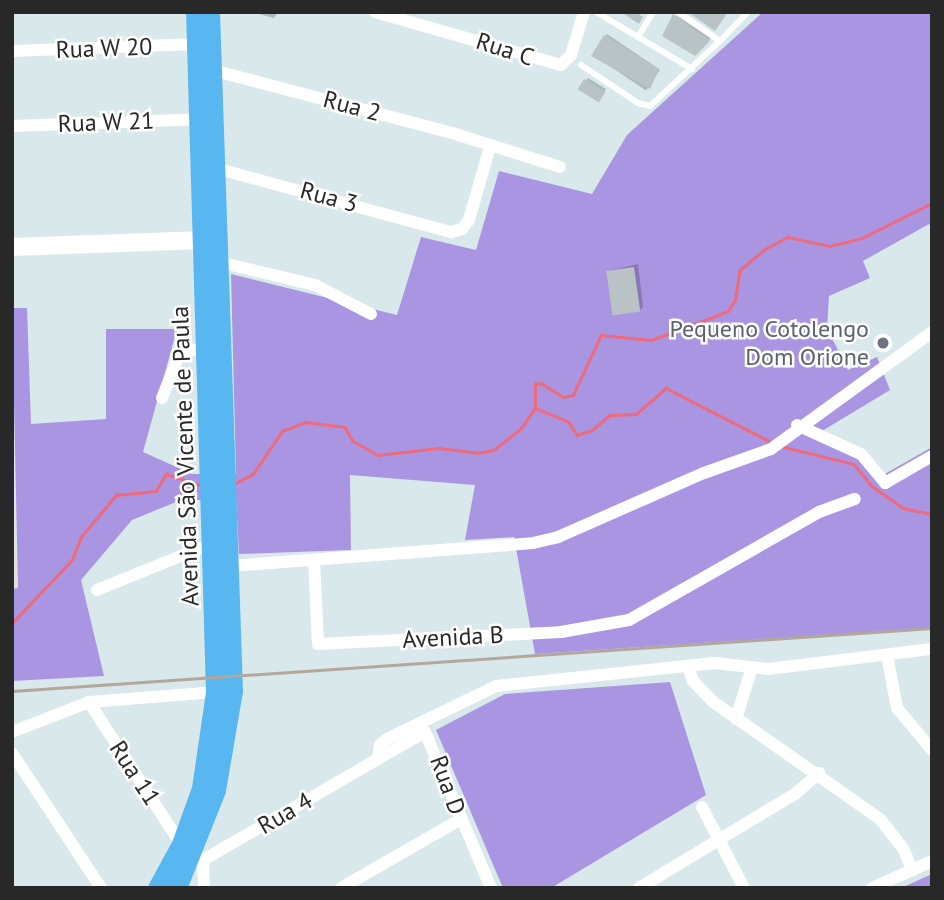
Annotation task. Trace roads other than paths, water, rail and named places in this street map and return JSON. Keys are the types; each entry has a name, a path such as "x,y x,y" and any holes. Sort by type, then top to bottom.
{"main road":[{"name":"Avenida São Vicente de Paula","path":"195,12 207,352 216,379"},
{"name":"Avenida São Vicente de Paula","path":"177,888 197,861 227,744 233,676 229,566 220,502 218,455 216,379 219,262 210,12"},
{"name":"Avenida São Vicente de Paula","path":"157,888 181,844 201,788 215,692 213,543 220,502"}],"street":[{"name":"Rua C","path":"375,12 553,65 561,65 571,55 584,12"},
{"name":"Rua W 20","path":"12,51 197,44"},
{"name":"Rua 2","path":"212,70 449,132 560,167"},
{"name":"Rua W 21","path":"12,125 199,119"},
{"name":"Rua 3","path":"215,168 441,231 466,226 490,147"},
{"path":"12,247 204,240"},
{"path":"219,262 315,285 371,314"},
{"path":"229,566 558,537 704,473 771,449 797,425 884,370 932,332"},
{"path":"163,398 180,353 188,349 207,352"},
{"path":"797,425 861,454 885,483 932,456"},
{"name":"Avenida B","path":"314,560 315,633 316,641 324,645 600,628 641,614 808,518 855,499"},
{"path":"97,590 213,543"},
{"path":"379,759 380,745 387,739 496,686 715,663 752,667 932,649"},
{"path":"887,655 897,708 932,750"},
{"path":"688,667 700,691 736,719 819,773 880,819 904,850 912,870"},
{"path":"736,719 752,667"},
{"path":"12,732 89,702 215,692"},
{"name":"Rua 11","path":"89,702 181,844"},
{"name":"Rua D","path":"379,759 419,734 428,735 491,888"},
{"path":"12,753 101,888"},
{"name":"Rua 4","path":"197,861 379,759"},
{"path":"639,888 794,794 819,773"},
{"path":"702,807 720,837 744,888"},
{"path":"341,888 461,819"},
{"path":"197,861 204,888"},
{"path":"872,888 932,861"}],"lane":[{"path":"596,12 692,69"},
{"path":"638,37 653,12"},
{"path":"678,12 720,41"},
{"path":"581,65 645,106 656,102 692,69 746,15 742,12"}],"waterway":[{"path":"234,484 253,474 282,431 305,422 345,427 353,441 378,455 439,448 477,453 494,450 521,428 535,408 535,384 541,383 563,397 573,395 601,335 651,340 716,316 728,311 735,300 740,270 765,249 788,237 830,246 862,238 932,203"},
{"path":"535,408 569,422 577,435 592,430 610,415 636,414 666,388 771,442"},
{"path":"784,447 854,464 872,486 903,508 932,514"},
{"path":"12,623 72,560 81,537 116,495 156,491 166,474 202,486"}],"railway":[{"path":"12,691 932,628"}],"place":[{"name":"Pequeno Cotolengo Dom Orione","path":"883,343"}]}
